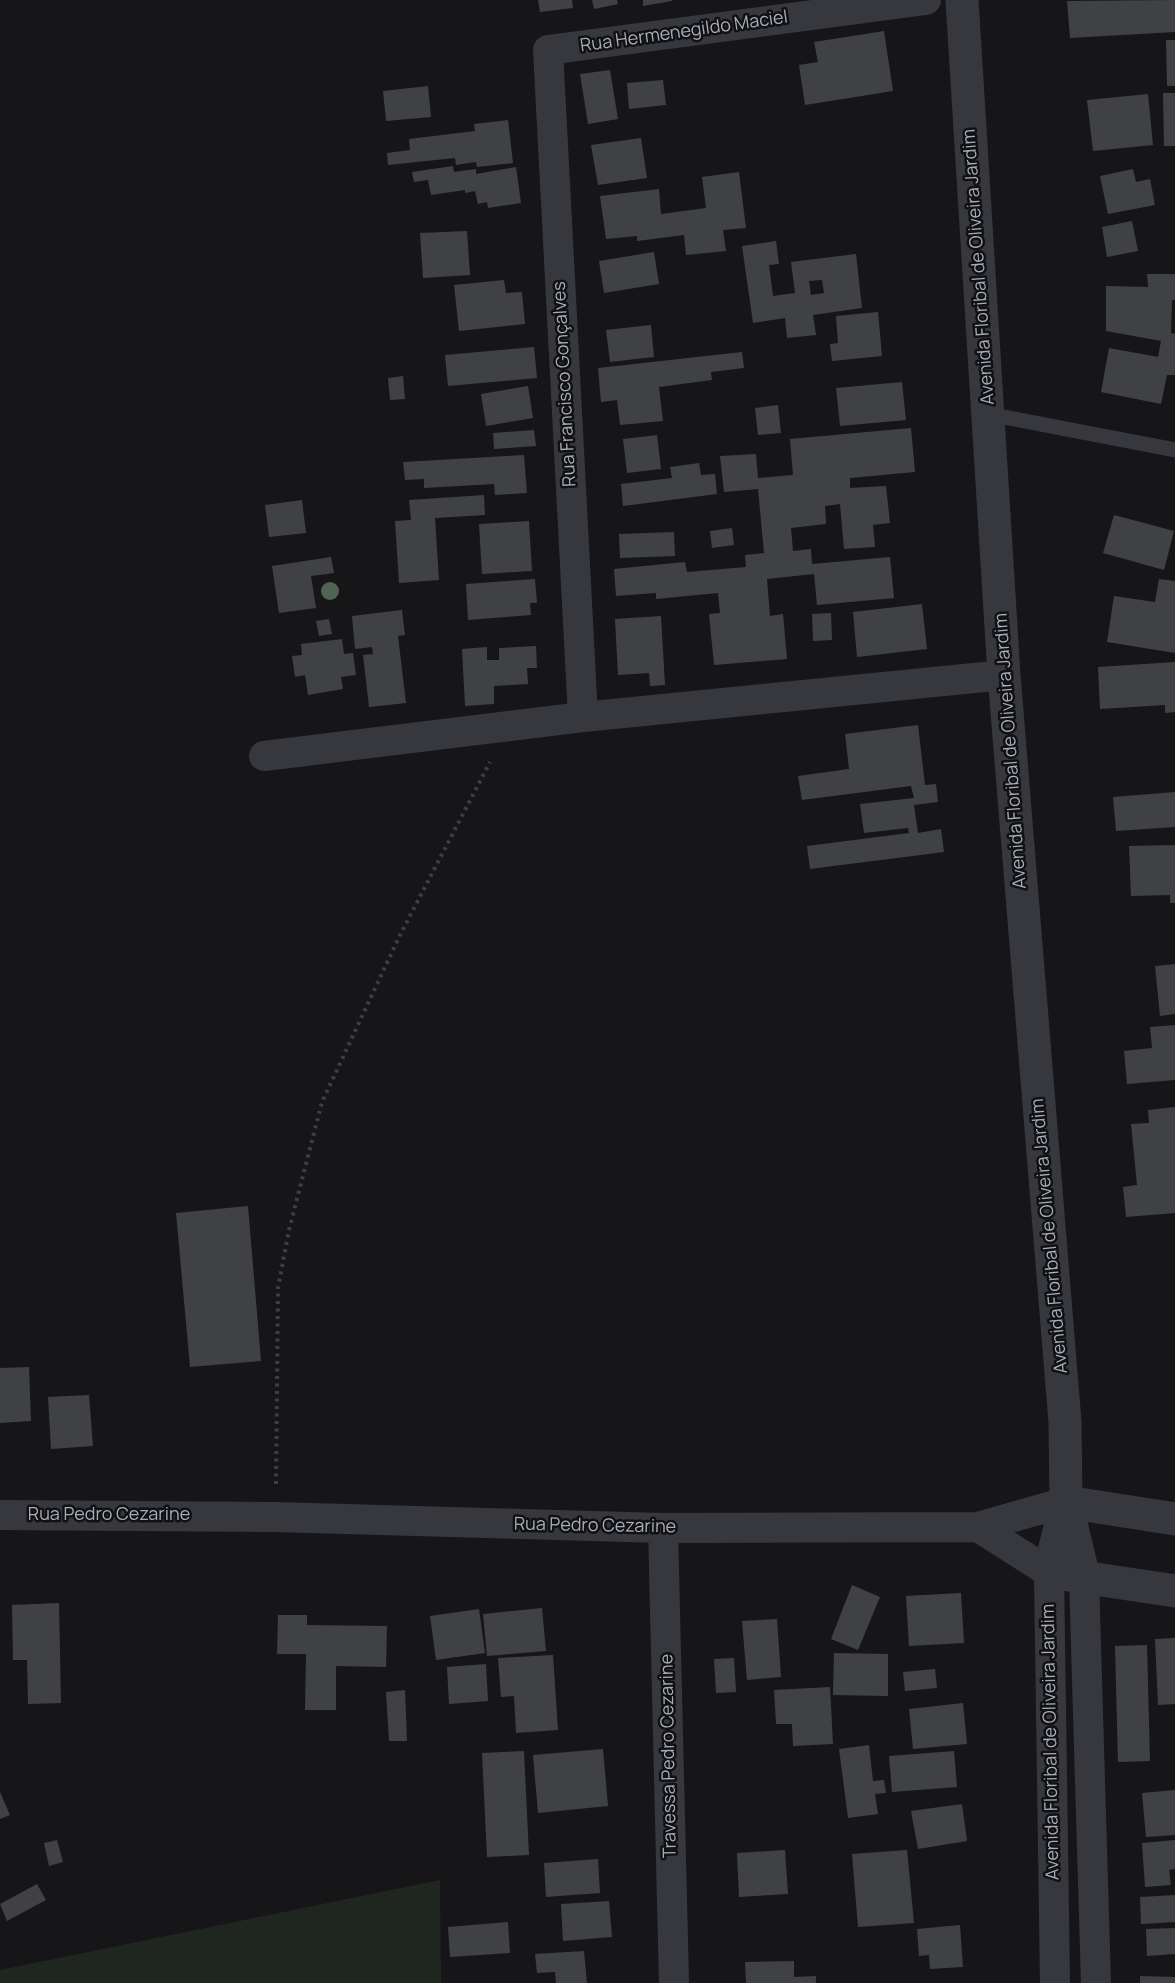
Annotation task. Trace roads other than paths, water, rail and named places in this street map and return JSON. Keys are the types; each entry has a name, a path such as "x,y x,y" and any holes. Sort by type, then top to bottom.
{"street":[{"name":"Rua Hermenegildo Maciel","path":"548,50 926,0"},
{"name":"Avenida Floribal de Oliveira Jardim","path":"962,0 1004,675 1065,1422 1066,1502 1084,1578 1096,1983"},
{"name":"Rua Francisco Gonçalves","path":"548,50 583,717"},
{"path":"264,756 583,717 1004,675"},
{"name":"Avenida Floribal de Oliveira Jardim","path":"1054,1983 1049,1572 1066,1502"},
{"path":"1066,1502 1175,1519"},
{"name":"Rua Pedro Cezarine","path":"0,1515 275,1517 663,1528 978,1527 1066,1502"},
{"path":"978,1527 1049,1572 1175,1592"},
{"name":"Travessa Pedro Cezarine","path":"663,1528 674,1983"}],"lane":[{"path":"988,414 1175,450"}]}
